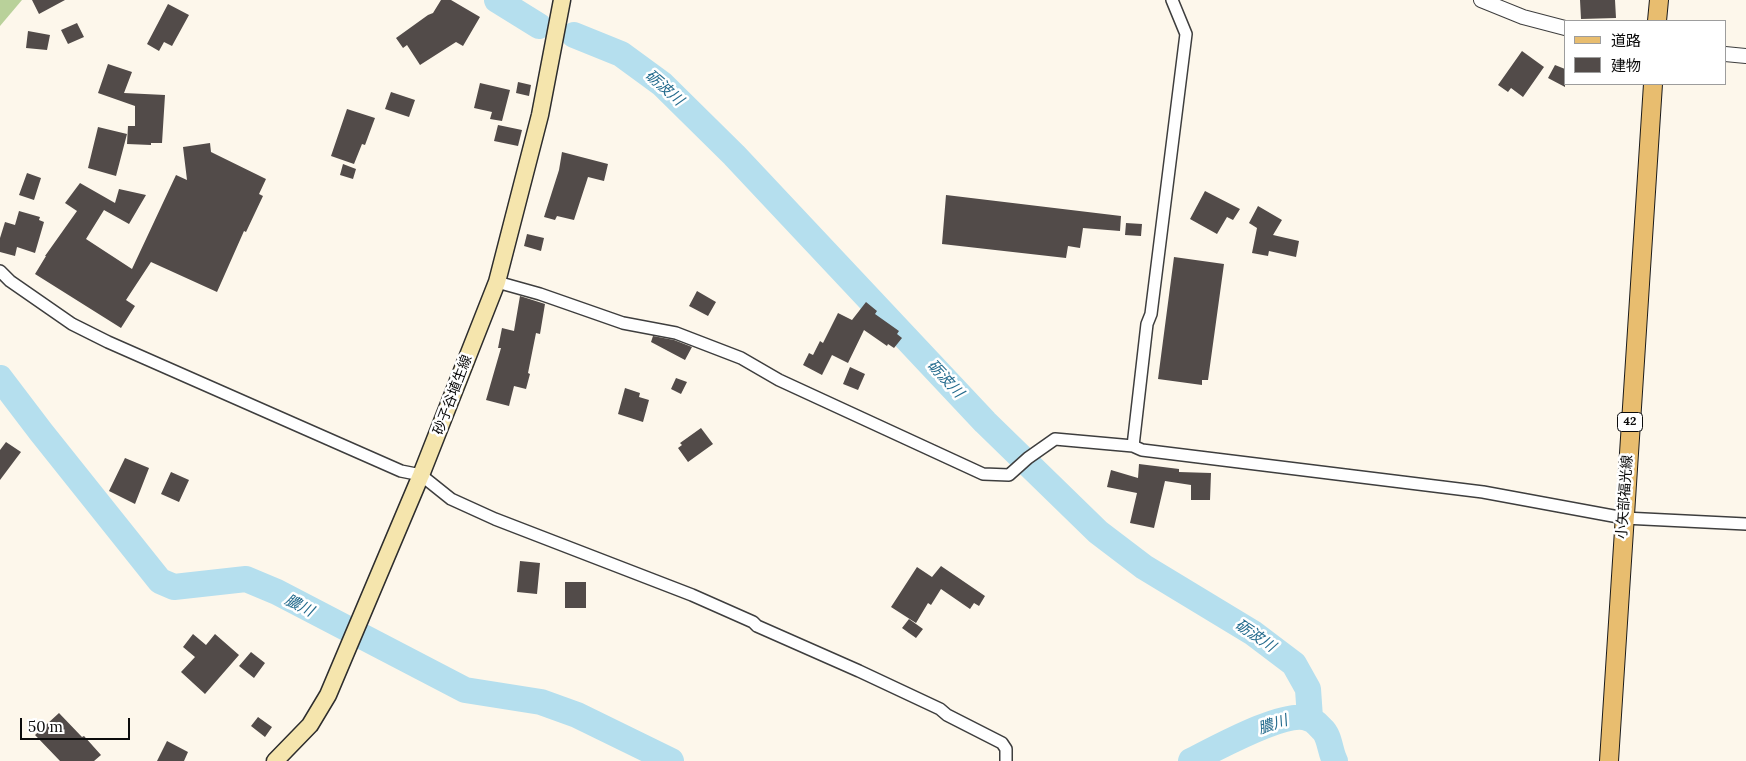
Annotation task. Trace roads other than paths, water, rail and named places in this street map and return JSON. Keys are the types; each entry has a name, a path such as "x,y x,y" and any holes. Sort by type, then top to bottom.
{"main road":[{"name":"砂子谷埴生線","path":"275,761 310,725 328,695 421,475 497,282 540,115 562,0"},
{"path":"1657,20 1659,0"},
{"name":"小矢部福光線","path":"1609,761 1653,85"}],"street":[{"path":"1133,446 1147,324 1150,314 1186,34 1172,0"},
{"path":"1481,0 1523,17 1564,28"},
{"path":"1726,54 1746,56"},
{"path":"0,271 10,281 72,324 108,342 401,471 421,475 451,499 460,503 692,595 753,622 757,626 859,670 940,709 947,715 1002,744 1006,749 1006,761"},
{"path":"497,282 540,294 623,323 676,333 741,358 780,380 983,474 1009,475 1028,458 1055,440 1133,446 1142,450 1483,492 1624,518 1746,524"}],"waterway":[{"name":"砺波川","path":"497,0 539,26"},
{"name":"砺波川","path":"574,35 621,54 662,84 734,155 985,422 1098,532 1144,567 1253,633 1294,664 1308,689 1310,718"},
{"name":"膿川","path":"0,378 160,581 174,587 246,579 277,592 465,690 541,702 577,715 671,761"},
{"name":"膿川","path":"1191,761 1250,732 1285,719 1299,717 1312,720 1325,732 1335,761"}]}
